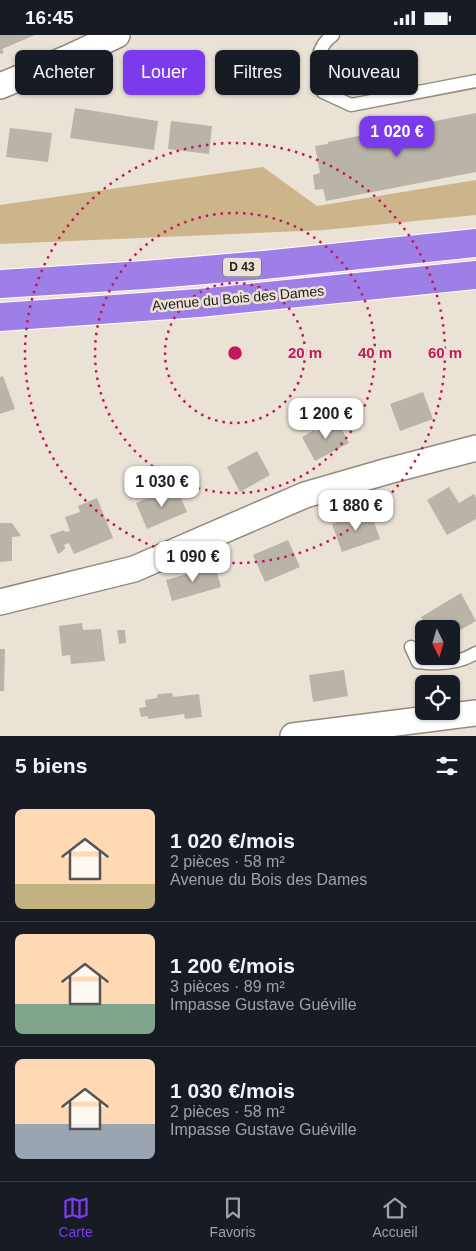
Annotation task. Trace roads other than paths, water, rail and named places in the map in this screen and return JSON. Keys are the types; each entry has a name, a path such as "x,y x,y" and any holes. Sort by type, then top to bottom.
{"highway":[{"name":"D 43","path":"0,284 264,265 476,243"},
{"name":"Avenue du Bois des Dames","path":"0,317 199,303 476,275"}],"street":[{"path":"0,86 68,58 117,35"},
{"path":"0,602 134,569 305,495 476,448"},
{"path":"293,736 476,713"}],"lane":[{"path":"333,35 328,39 318,57 318,77 323,92 351,105 476,81"},
{"path":"411,647 418,662 437,665 464,661 476,653"}]}
